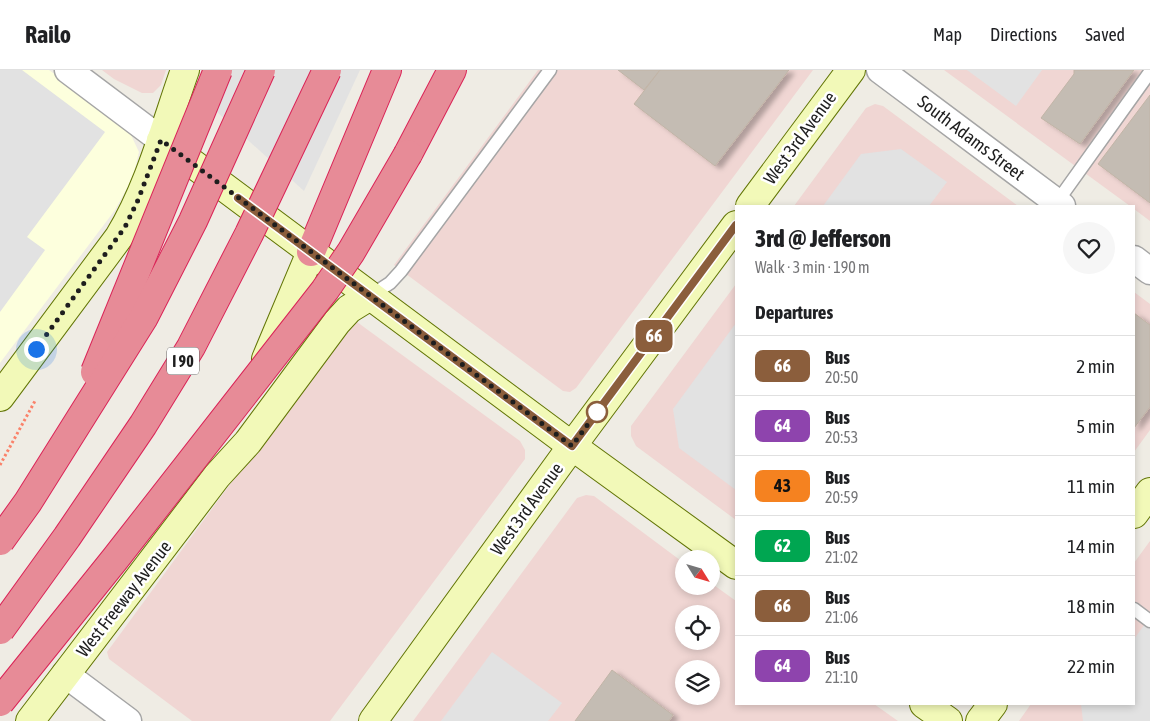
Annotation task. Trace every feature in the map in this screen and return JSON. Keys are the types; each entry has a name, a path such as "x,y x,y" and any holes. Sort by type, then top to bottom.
{"highway":[{"path":"28,502 95,372 218,70"},
{"path":"0,541 28,502 144,318 193,221 261,70"},
{"name":"I 90","path":"0,630 143,425 191,347 249,234 327,70"},
{"path":"311,252 387,70"},
{"path":"0,702 201,450 325,290 356,245 408,154 452,70"}],"main road":[{"path":"0,397 119,237 138,200 185,70"},
{"name":"West 3rd Avenue","path":"751,205 851,70"},
{"path":"161,140 572,446 735,564"},
{"name":"West 3rd Avenue","path":"373,721 572,446 735,226"},
{"name":"West Freeway Avenue","path":"218,476 311,252"},
{"name":"West Freeway Avenue","path":"30,721 218,476 248,442 337,322 349,309 370,296"},
{"path":"1135,513 1150,492"},
{"path":"925,705 948,721"},
{"path":"980,721 992,705"}],"street":[{"path":"68,70 161,140"},
{"name":"South Adams Street","path":"880,70 1060,204"},
{"path":"1135,260 1150,272"},
{"path":"66,674 128,721"}],"lane":[{"path":"370,296 390,283 401,271 550,70"},
{"path":"1060,204 1150,72"},
{"path":"1135,610 1150,621"}],"shaded area":[{"path":"0,70 49,70 130,133 139,152 133,177 115,210 0,363"},
{"path":"0,70 22,70 105,132 27,237 45,250 0,312"},
{"path":"102,70 166,70 161,85 153,93 142,93 114,79"},
{"path":"220,70 360,70 304,191 206,102"},
{"path":"538,70 813,70 576,388 570,392 563,391 394,265"},
{"path":"944,70 1150,70 1150,221 1135,210 1135,205 1129,205"},
{"path":"967,70 1042,70 1016,106"},
{"path":"875,104 883,106 1017,205 795,205 866,108"},
{"path":"901,149 947,182 930,205 824,205 861,154"},
{"path":"735,285 735,519 636,446 631,436 631,426"},
{"path":"1135,293 1150,304 1150,430 1135,451"},
{"path":"349,322 357,322 520,441 525,450 525,459 330,721 192,721 109,659 107,652"},
{"path":"735,324 735,489 679,448 673,409"},
{"path":"586,495 594,496 675,556 675,595 720,595 720,589 735,600 735,705 875,705 898,721 413,721 577,498"},
{"path":"1150,541 1150,721 1019,721 1030,705 1135,705 1135,562"},
{"path":"1150,617 1150,721 1083,721 1081,705 1135,705 1135,638"},
{"path":"492,652 562,703 548,721 441,721"}],"building":[{"path":"618,70 660,70 644,90"},
{"path":"660,70 789,70 715,166 634,104"},
{"path":"1074,70 1134,70 1080,144 1041,118 1074,74"},
{"path":"1150,95 1150,203 1098,164"},
{"path":"1135,314 1150,325 1150,407 1135,427"},
{"path":"612,670 673,715 669,721 575,721"}],"bus line":[{"name":"66","path":"238,198 572,446 735,226"}],"route":[{"path":"36,349 125,227 147,180 161,140 572,446 597,412"}]}
